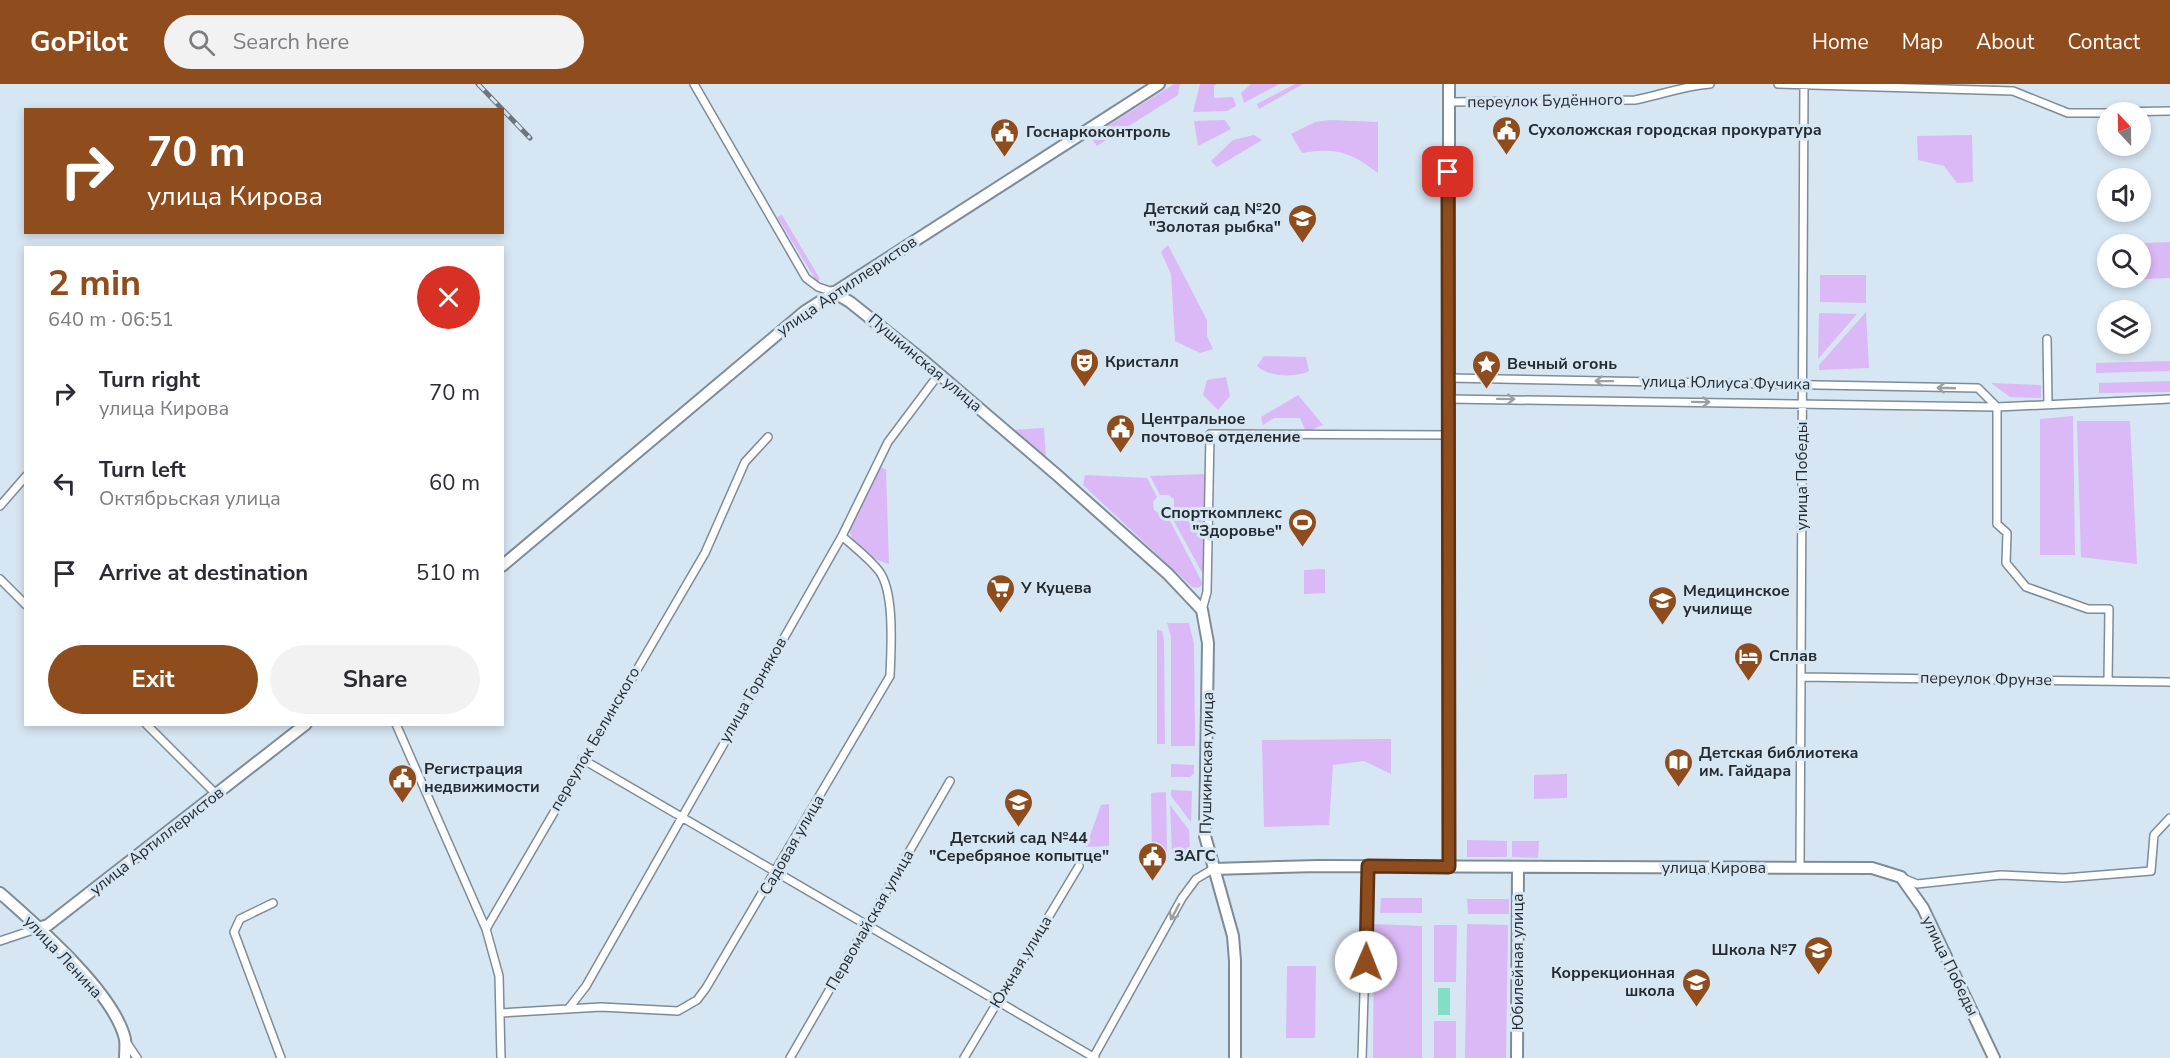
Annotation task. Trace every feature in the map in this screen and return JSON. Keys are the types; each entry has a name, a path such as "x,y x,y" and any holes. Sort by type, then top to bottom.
{"street":[{"name":"Пушкинская улица","path":"694,84 806,278 818,287 833,292 850,302 939,374 1168,574 1202,610"},
{"name":"улица Артиллеристов","path":"504,564 780,331 833,292 1158,84"},
{"path":"1449,84 1449,867"},
{"name":"переулок Будённого","path":"1449,102 1635,100 1658,96 1674,88 1710,84"},
{"path":"1778,84 2013,92 2068,112 2097,113"},
{"name":"улица Победы","path":"1800,868 1804,84"},
{"path":"2151,111 2170,111"},
{"path":"2047,339 2048,404"},
{"name":"улица Горняков","path":"569,1008 586,986 681,815 842,536 888,442 939,374"},
{"name":"улица Юлиуса Фучика","path":"1448,378 1978,388 1997,407"},
{"name":"улица Юлиуса Фучика","path":"1448,399 1997,407 2170,399"},
{"path":"1997,407 1997,524 2007,533 2006,563 2026,587 2088,609 2109,609 2108,681"},
{"name":"Пушкинская улица","path":"1235,1058 1233,936 1205,836 1208,643 1202,610 1207,592 1210,434 1448,435"},
{"name":"переулок Белинского","path":"486,929 582,759 705,553 745,462 768,437"},
{"path":"0,506 24,478"},
{"name":"Садовая улица","path":"569,1008 636,1007 678,1011 697,1000 776,873 890,676 890,630 886,586 879,571 842,536"},
{"path":"0,579 24,603"},
{"name":"переулок Фрунзе","path":"1801,677 2170,682"},
{"path":"148,726 217,795"},
{"name":"улица Артиллеристов","path":"0,941 48,925 303,726"},
{"path":"397,726 486,929 499,976 501,1058"},
{"path":"582,759 1094,1058 1182,898 1196,879 1213,869"},
{"name":"Первомайская улица","path":"790,1058 950,781"},
{"name":"улица Кирова","path":"1213,869 1368,866 1872,868 1917,884 2001,875 2064,878 2151,871 2154,835 2170,818"},
{"name":"Южная улица","path":"964,1058 1079,866"},
{"path":"1362,1058 1368,866"},
{"name":"Юбилейная улица","path":"1517,1058 1518,867"},
{"name":"улица Победы","path":"1901,877 1923,908 1994,1058"},
{"name":"улица Ленина","path":"0,892 39,928 98,991 115,1016 125,1040 137,1058"},
{"path":"273,903 240,919 234,932 281,1058"},
{"path":"501,1013 569,1008"},
{"path":"125,1040 125,1058"}],"shaded area":[{"path":"1174,84 1180,84 1178,95 1097,146 1090,137"},
{"path":"1200,84 1217,84 1214,86 1214,98 1233,97 1236,106 1227,111 1193,112"},
{"path":"1251,84 1279,84 1244,103 1241,93"},
{"path":"1295,84 1303,84 1259,109 1257,104"},
{"path":"1225,120 1231,129 1198,146 1194,121"},
{"path":"1330,120 1378,122 1378,173 1360,160 1343,153 1314,151 1302,153 1291,134 1315,122"},
{"path":"1254,135 1262,140 1217,167 1211,161 1233,140"},
{"path":"1972,135 1973,182 1957,183 1944,166 1918,160 1917,136"},
{"path":"782,215 820,279 817,282 777,217"},
{"path":"2170,242 2170,278 2151,279 2151,243"},
{"path":"1168,245 1207,320 1207,336 1213,349 1200,353 1175,341 1171,274 1161,252"},
{"path":"1820,275 1866,275 1866,303 1820,302"},
{"path":"1866,312 1869,368 1819,370 1819,365"},
{"path":"1819,313 1857,314 1818,359"},
{"path":"1264,356 1306,357 1309,371 1290,375 1262,370 1257,366"},
{"path":"2170,361 2170,371 2096,373 2096,363"},
{"path":"1226,377 1230,396 1218,410 1203,395 1207,380"},
{"path":"2170,381 2170,392 2099,393 2099,383"},
{"path":"1991,383 2041,385 2041,398 2010,397"},
{"path":"1298,395 1323,425 1306,432 1300,418 1274,418 1263,425 1261,417"},
{"path":"2073,416 2075,555 2040,555 2040,419"},
{"path":"2077,421 2130,421 2137,564 2081,557"},
{"path":"1044,428 1046,458 1011,430"},
{"path":"879,466 886,470 889,564 863,551 854,541 849,527"},
{"path":"1207,474 1205,578 1170,514 1174,507 1174,499 1168,495 1160,495 1150,476"},
{"path":"1085,475 1147,478 1157,497 1153,502 1154,510 1167,515 1203,584 1198,588 1192,587 1083,485"},
{"path":"1325,569 1325,593 1304,594 1304,570"},
{"path":"1167,623 1189,623 1194,644 1195,746 1171,746 1171,637"},
{"path":"1157,630 1162,631 1164,640 1165,744 1157,744"},
{"path":"1391,739 1391,774 1364,761 1333,765 1329,825 1264,827 1262,740"},
{"path":"1171,764 1194,765 1194,773 1190,777 1171,777"},
{"path":"1567,774 1567,798 1534,799 1534,775"},
{"path":"1171,790 1192,791 1191,822 1171,796"},
{"path":"1166,792 1167,852 1152,852 1151,793"},
{"path":"1109,804 1109,846 1086,847 1101,805"},
{"path":"1170,805 1189,830 1190,852 1172,852"},
{"path":"1467,840 1507,841 1507,857 1467,857"},
{"path":"1512,841 1539,841 1538,858 1512,857"},
{"path":"1381,898 1422,898 1422,913 1380,913"},
{"path":"1467,899 1509,899 1509,914 1468,914"},
{"path":"1374,924 1422,926 1422,1058 1373,1058"},
{"path":"1467,924 1508,925 1506,1058 1465,1058"},
{"path":"1434,925 1457,925 1456,982 1434,982"},
{"path":"1287,966 1316,966 1315,1038 1286,1038"},
{"path":"1438,988 1450,988 1450,1015 1438,1015"},
{"path":"1434,1021 1456,1021 1456,1058 1434,1058"}],"railway":[{"path":"478,84 501,108"},
{"path":"504,111 530,138"}],"place":[{"name":"Сухоложская городская прокуратура","path":"1507,156"},
{"name":"Госнаркоконтроль","path":"1005,158"},
{"name":"Детский сад №20 \"Золотая рыбка\"","path":"1302,244"},
{"name":"Кристалл","path":"1084,388"},
{"name":"Вечный огонь","path":"1486,390"},
{"name":"Центральное почтовое отделение","path":"1120,454"},
{"name":"Спорткомплекс \"Здоровье\"","path":"1303,548"},
{"name":"У Куцева","path":"1000,614"},
{"name":"Медицинское училище","path":"1662,626"},
{"name":"Сплав","path":"1748,682"},
{"name":"Детская библиотека им. Гайдара","path":"1678,788"},
{"name":"Регистрация недвижимости","path":"403,804"},
{"name":"Детский сад №44 \"Серебряное копытце\"","path":"1019,828"},
{"name":"ЗАГС","path":"1153,882"},
{"name":"Школа №7","path":"1818,976"},
{"name":"Коррекционная школа","path":"1696,1008"}],"route":[{"path":"1366,962 1368,866 1449,867 1448,172"}]}
